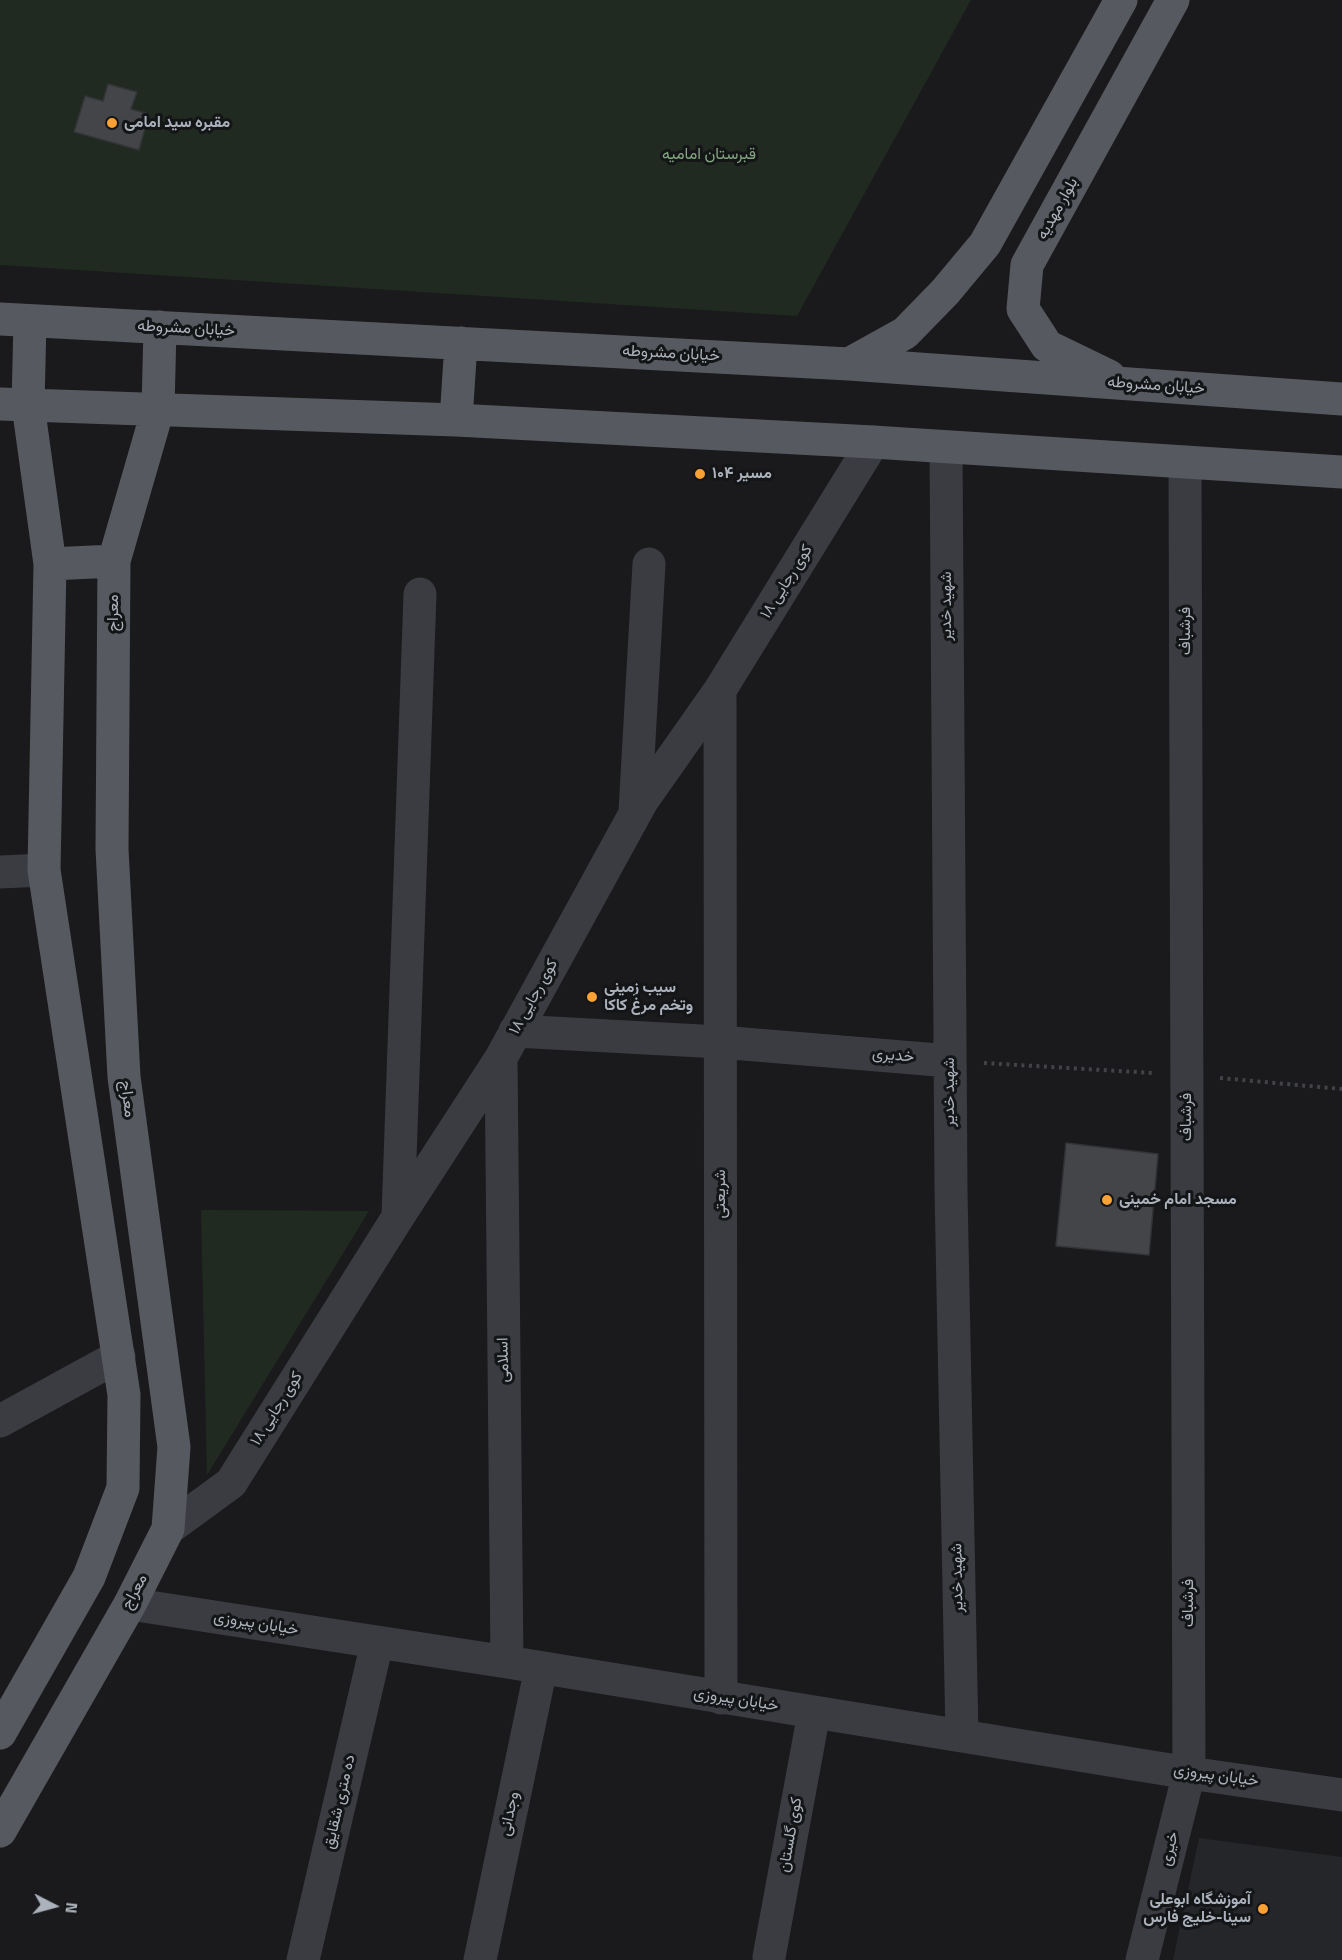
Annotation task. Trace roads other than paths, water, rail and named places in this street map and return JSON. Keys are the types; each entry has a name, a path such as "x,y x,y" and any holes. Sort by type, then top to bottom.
{"main road":[{"path":"849,364 905,333 945,292 985,244 1121,0"},
{"name":"بلوار مهدیه","path":"1124,384 1047,346 1023,309 1027,265 1173,0"},
{"path":"0,1733 89,1577 123,1488 124,1395 44,870 50,564 14,404 15,320"},
{"name":"خیابان مشروطه","path":"15,320 849,364 1342,399"},
{"name":"معراج","path":"0,1830 130,1604 168,1529 174,1447 124,1077 112,849 114,561 158,409 160,327"},
{"path":"456,420 461,343"},
{"path":"14,404 456,420 873,442 1342,472"},
{"path":"50,564 114,561"}],"street":[{"name":"کوی رجایی ۱۸","path":"168,1529 231,1483 508,1045 642,801 720,690 873,442"},
{"name":"شهید خدیر","path":"946,447 950,1061 962,1736"},
{"name":"فرشباف","path":"1185,462 1189,1773"},
{"path":"634,815 650,564"},
{"path":"398,1216 420,594"},
{"name":"شریعتی","path":"720,690 721,1698"},
{"path":"0,872 44,870"},
{"name":"خدیری","path":"508,1045 720,1042 950,1061"},
{"name":"اسلامی","path":"507,1662 508,1045"},
{"path":"0,1421 118,1356"},
{"name":"خیابان پیروزی","path":"130,1604 507,1662 1189,1773 1342,1795"},
{"name":"ده متری شقایق","path":"303,1960 377,1643"},
{"name":"وجدانی","path":"480,1960 541,1668"},
{"name":"کوی گلستان","path":"769,1957 814,1713"},
{"name":"خیری","path":"1142,1960 1189,1773"}],"place":[{"name":"مقبره سید امامی","path":"112,123"},
{"name":"مسیر ۱۰۴","path":"700,474"},
{"name":"سیب زمینی وتخم مرغ کاکا","path":"592,997"},
{"name":"مسجد امام خمینی","path":"1107,1200"},
{"name":"آموزشگاه ابوعلی سینا-خلیج فارس","path":"1263,1909"}],"park label":[{"name":"قبرستان امامیه","path":"709,155"}]}
